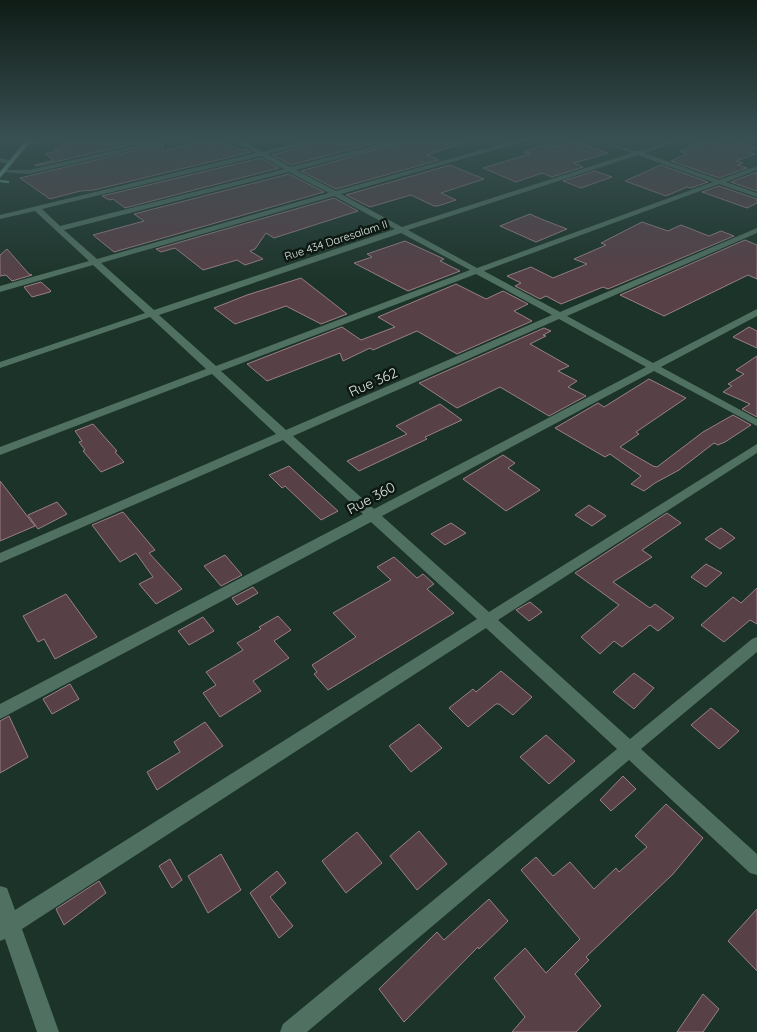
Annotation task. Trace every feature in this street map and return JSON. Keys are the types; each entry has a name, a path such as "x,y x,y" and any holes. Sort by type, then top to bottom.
{"street":[{"path":"0,217 119,188"},
{"path":"58,229 219,188"},
{"path":"324,188 757,423"},
{"path":"0,289 356,188"},
{"name":"Rue 434 Daresalam II","path":"0,365 531,188"},
{"path":"0,451 476,271 703,188"},
{"path":"738,188 757,195"},
{"path":"36,208 757,866"},
{"name":"Rue 362","path":"0,558 757,230"},
{"name":"Rue 360","path":"0,712 757,312"},
{"path":"5,928 757,448"},
{"path":"291,1032 757,643"},
{"path":"0,895 5,928 48,1032"}],"building":[{"path":"35,188 102,188 80,191 50,199"},
{"path":"135,188 201,188 125,208 113,199 109,200 102,196"},
{"path":"234,188 317,188 324,192 114,252 93,235 144,221 134,214"},
{"path":"370,188 456,188 441,193 456,200 434,206 411,195 370,207 346,195"},
{"path":"645,188 684,188 666,196"},
{"path":"713,188 725,188 757,199 757,203 747,208 702,192"},
{"path":"334,198 358,211 274,238 266,233 255,249 250,251 263,259 245,265 237,260 203,270 175,248 161,252 156,249"},
{"path":"530,214 567,229 536,242 500,226"},
{"path":"642,222 668,231 681,225 709,236 721,231 734,236 608,289 603,287 561,304 546,296 540,299 515,286 521,283 507,276 531,267 553,278 587,264 574,259 606,245 601,243"},
{"path":"745,240 757,245 757,279 748,275 664,316 620,295"},
{"path":"405,241 444,259 440,261 460,271 408,291 354,263 372,257 367,254"},
{"path":"7,249 32,275 12,281 6,275 0,276 0,255"},
{"path":"301,278 347,314 321,324 286,306 235,324 214,308 247,295"},
{"path":"41,282 50,292 32,297 24,287"},
{"path":"456,284 486,299 503,291 528,304 514,311 532,321 457,354 417,331 373,350 370,348 343,361 340,353 267,381 247,364 342,327 361,340 395,327 378,317"},
{"path":"749,327 757,331 757,348 733,337"},
{"path":"544,328 551,331 543,335 546,336 530,344 569,366 558,371 577,381 568,387 586,396 549,416 500,387 457,408 419,383"},
{"path":"757,356 757,417 742,409 750,404 723,392 732,386 728,384 744,374 736,370"},
{"path":"649,379 686,398 636,432 639,434 620,447 653,466 657,467 703,432 733,415 751,425 725,442 718,445 714,443 679,470 644,491 631,484 641,476 610,454 605,457 555,428 598,403 604,407"},
{"path":"440,404 462,420 359,471 347,461 407,434 396,426"},
{"path":"93,424 117,451 115,452 124,462 101,472 83,451 85,450 79,442 82,441 75,431"},
{"path":"503,455 515,463 508,468 540,490 506,511 463,479"},
{"path":"289,466 338,511 321,520 285,486 282,488 269,475"},
{"path":"0,481 35,526 0,541"},
{"path":"57,502 67,514 38,529 28,515"},
{"path":"589,505 606,516 592,526 575,515"},
{"path":"123,512 155,550 149,553 182,589 156,604 139,584 153,577 136,553 120,562 92,525"},
{"path":"667,513 681,523 642,550 652,557 613,582 650,608 655,604 674,618 658,631 650,625 622,647 614,641 600,654 581,637 619,605 575,573"},
{"path":"451,523 466,533 445,545 431,534"},
{"path":"721,528 735,538 720,549 705,539"},
{"path":"225,555 242,575 221,586 204,566"},
{"path":"394,557 417,578 423,574 434,584 427,589 454,613 328,690 314,674 317,672 312,665 356,637 333,613 391,580 377,567"},
{"path":"706,564 722,573 706,587 691,577"},
{"path":"253,587 258,593 237,605 232,598"},
{"path":"757,588 757,624 750,620 724,642 701,625 733,597 741,603"},
{"path":"66,594 97,637 55,659 44,639 38,642 23,616"},
{"path":"530,602 542,612 529,621 516,610"},
{"path":"278,616 291,630 274,641 289,658 253,681 261,691 220,717 203,693 216,685 206,672 243,650 237,643 261,629 259,627"},
{"path":"203,617 214,631 189,645 178,631"},
{"path":"501,671 532,697 513,715 499,704 496,704 468,727 449,708 473,689 476,692"},
{"path":"634,673 654,688 634,709 613,692"},
{"path":"70,684 79,699 52,714 43,699"},
{"path":"711,708 739,731 719,749 691,725"},
{"path":"9,716 28,757 0,773 0,721"},
{"path":"205,722 223,746 157,790 147,772 180,752 174,742"},
{"path":"419,724 442,748 411,772 389,746"},
{"path":"546,735 575,761 549,784 520,757"},
{"path":"623,776 636,789 611,811 600,800"},
{"path":"666,804 703,838 673,874 586,957 589,960 575,974 601,1006 576,1032 512,1032 525,1017 494,978 525,948 546,973 580,939 521,870 536,857 553,876 570,862 594,889 616,868 619,872 647,847 635,836"},
{"path":"419,831 447,864 417,890 390,856"},
{"path":"357,832 382,863 346,893 322,861"},
{"path":"221,854 241,890 208,913 188,876"},
{"path":"170,859 182,880 172,888 159,866"},
{"path":"277,871 286,883 270,897 293,926 279,938 250,893"},
{"path":"99,881 106,893 64,925 56,909"},
{"path":"489,899 508,921 479,949 478,947 404,1022 379,989 437,932 444,940"},
{"path":"757,909 757,971 728,941"},
{"path":"703,994 719,1009 703,1032 677,1032"}]}
